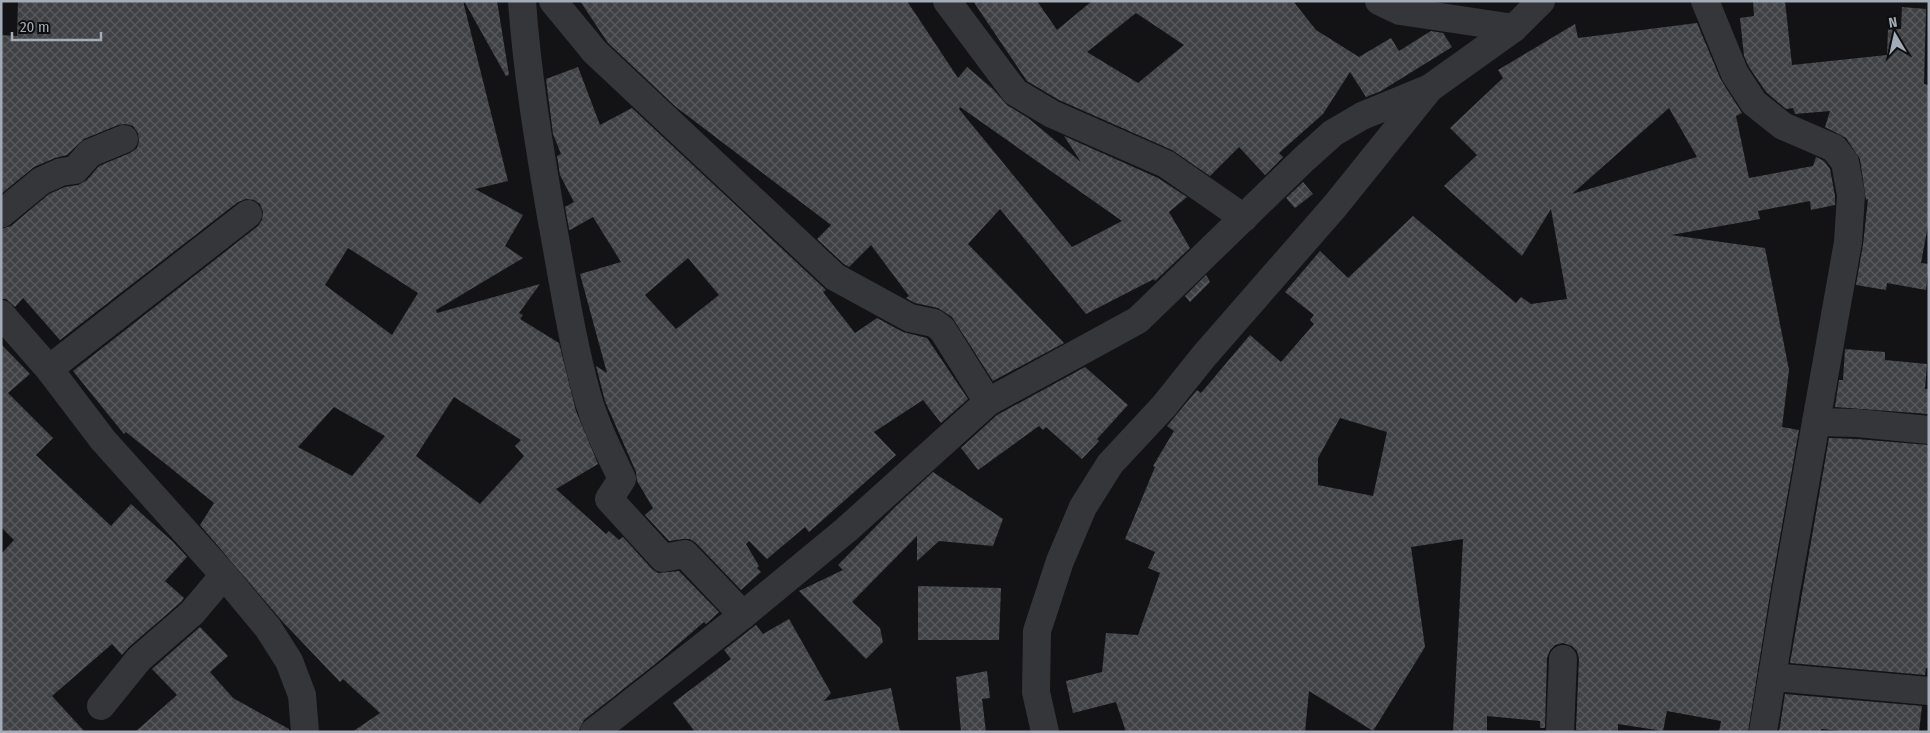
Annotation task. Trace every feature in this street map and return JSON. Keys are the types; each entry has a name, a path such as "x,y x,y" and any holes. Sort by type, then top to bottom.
{"street":[{"path":"522,1 525,50 544,172 576,344 587,396 606,446 622,479 609,498 663,558 685,554 744,615"},
{"path":"553,1 595,52 835,277 910,318 934,323 942,329 988,402"},
{"path":"947,1 1015,92 1052,114 1166,164 1244,218"},
{"path":"1379,1 1400,10 1514,28"},
{"path":"594,732 744,615 846,530 988,402 1138,320 1333,133 1362,116 1430,88 1514,28 1541,1"},
{"path":"1705,1 1735,74 1754,102 1783,126 1834,148 1845,162 1851,195 1848,242 1763,732"},
{"path":"1044,732 1036,692 1037,631 1060,561 1083,507 1110,464 1164,406 1204,356 1329,213 1430,88"},
{"path":"1,214 41,181 61,172 75,170 90,153 124,139"},
{"path":"49,369 248,214"},
{"path":"1,314 49,369 103,440 224,575 268,628 289,661 302,695 305,732"},
{"path":"1816,422 1857,423 1929,430"},
{"path":"101,706 139,659 192,613 224,575"},
{"path":"1560,732 1563,659"},
{"path":"1772,677 1929,691"}],"building":[{"path":"18,1 463,1 508,181 475,189 523,215 505,246 523,258 436,310 437,313 540,284 519,313 523,315 520,319 559,343 576,411 598,464 556,489 606,534 609,531 619,540 623,537 652,569 658,573 679,571 719,612 706,624 704,622 654,665 584,720 578,732 352,732 380,713 343,679 340,682 282,621 200,525 214,503 126,432 124,434 73,371 258,226 262,220 263,212 260,204 254,200 246,199 238,202 60,340 23,298 15,307 6,299 1,299 1,229 11,226 49,194 65,187 78,185 87,180 99,166 130,153 137,148 139,141 138,133 133,126 126,124 118,125 84,139 67,155 34,167 1,194 1,35 17,36","holes":["348,248 418,293 392,335 325,285","454,397 521,440 515,446 524,456 480,504 416,456","334,407 385,436 352,476 298,447"]},
{"path":"464,1 497,1 509,75 506,76"},
{"path":"580,1 907,1 958,78 967,67 993,89 1007,105 1028,118 1081,162 1064,136 1158,178 1187,197 1169,212 1190,248 1155,281 1154,279 1086,314 1000,209 968,244 1064,343 993,381 952,317 938,308 915,303 906,298 909,296 871,245 849,267 844,264 817,239 831,225 676,107 608,43","holes":["960,107 1122,221 1072,247 959,109"]},
{"path":"973,1 1037,1 1057,30 1092,1 1293,1 1316,30 1359,57 1391,38 1399,51 1431,31 1443,33 1452,47 1381,91 1366,97 1350,72 1323,114 1279,153 1283,157 1265,175 1239,147 1210,176 1172,150 1059,100 1027,81","holes":["1136,13 1184,45 1138,83 1087,52"]},
{"path":"1753,1 1785,1 1792,65 1887,55 1888,29 1901,29 1902,7 1926,9 1924,84 1929,85 1929,220 1921,263 1929,264 1926,290 1887,283 1886,290 1856,285 1868,199 1866,200 1860,159 1846,138 1825,127 1830,111 1795,114 1793,108 1786,109 1766,92 1749,67 1744,56 1740,18 1754,16"},
{"path":"1697,23 1721,80 1742,113 1736,116 1749,178 1813,166 1816,157 1824,161 1830,169 1835,205 1811,210 1810,201 1758,211 1760,219 1671,235 1765,248 1789,370 1782,427 1799,430 1748,732 1719,732 1721,721 1667,711 1663,731 1618,724 1618,732 1576,730 1579,659 1577,651 1572,646 1563,643 1555,645 1550,650 1547,658 1545,728 1540,728 1540,721 1487,716 1487,732 1453,732 1463,539 1411,547 1425,647 1373,731 1309,691 1305,732 1126,732 1116,702 1073,713 1066,681 1102,672 1106,633 1138,635 1160,573 1148,568 1155,552 1125,539 1155,467 1153,466 1174,431 1167,426 1197,390 1201,393 1250,335 1281,362 1314,324 1310,320 1314,315 1285,292 1320,251 1348,278 1413,216 1516,303 1521,297 1531,304 1567,299 1551,209 1522,256 1444,186 1477,155 1450,128 1503,78 1498,70 1575,24 1578,38","holes":["1669,108 1697,157 1572,194","1340,418 1387,432 1373,496 1318,485 1318,458"]},
{"path":"578,67 600,125 632,108 826,290 823,292 855,333 877,318 903,332 927,338 968,399 941,423 923,400 874,432 896,455 809,532 805,527 767,559 749,541 746,544 759,566 757,568 761,572 741,590 696,543 690,539 669,541 645,515 653,508 637,481 636,472 605,401 596,366 607,373 580,274 621,262 593,217 569,229 565,207 574,202 560,175 557,156 561,154 553,134 546,79","holes":["688,258 719,295 676,329 645,295"]},
{"path":"1303,182 1313,194 1295,208 1286,198"},
{"path":"1206,275 1210,282 1190,302 1185,296"},
{"path":"1,344 30,374 8,393 53,438 36,455 111,526 131,504 187,557 165,581 184,598 181,602 122,655 112,644 52,696 85,732 1,732 1,554 14,540 1,527"},
{"path":"1845,349 1885,352 1885,360 1927,364 1925,389 1929,389 1929,414 1835,407 1839,380 1843,380"},
{"path":"1085,367 1128,405 1097,439 1099,441 1082,459 1046,427 1043,430 1039,426 978,470 961,448 997,415"},
{"path":"1829,438 1929,445 1929,668 1926,668 1925,675 1790,663"},
{"path":"933,472 1003,519 993,546 939,541 917,561 917,536 852,602 880,628 883,642 866,659 799,591 843,570 838,565 895,507"},
{"path":"918,586 1001,588 999,640 918,640"},
{"path":"789,619 831,693 824,701 891,688 900,732 695,732 673,703 731,659 724,650 756,625 763,634"},
{"path":"200,627 228,656 210,672 233,698 289,729 289,732 135,732 177,695 152,669"},
{"path":"987,671 990,698 982,699 986,732 961,732 956,677"},
{"path":"1785,694 1922,706 1919,732 1852,732 1821,729 1821,732 1779,732"}]}
